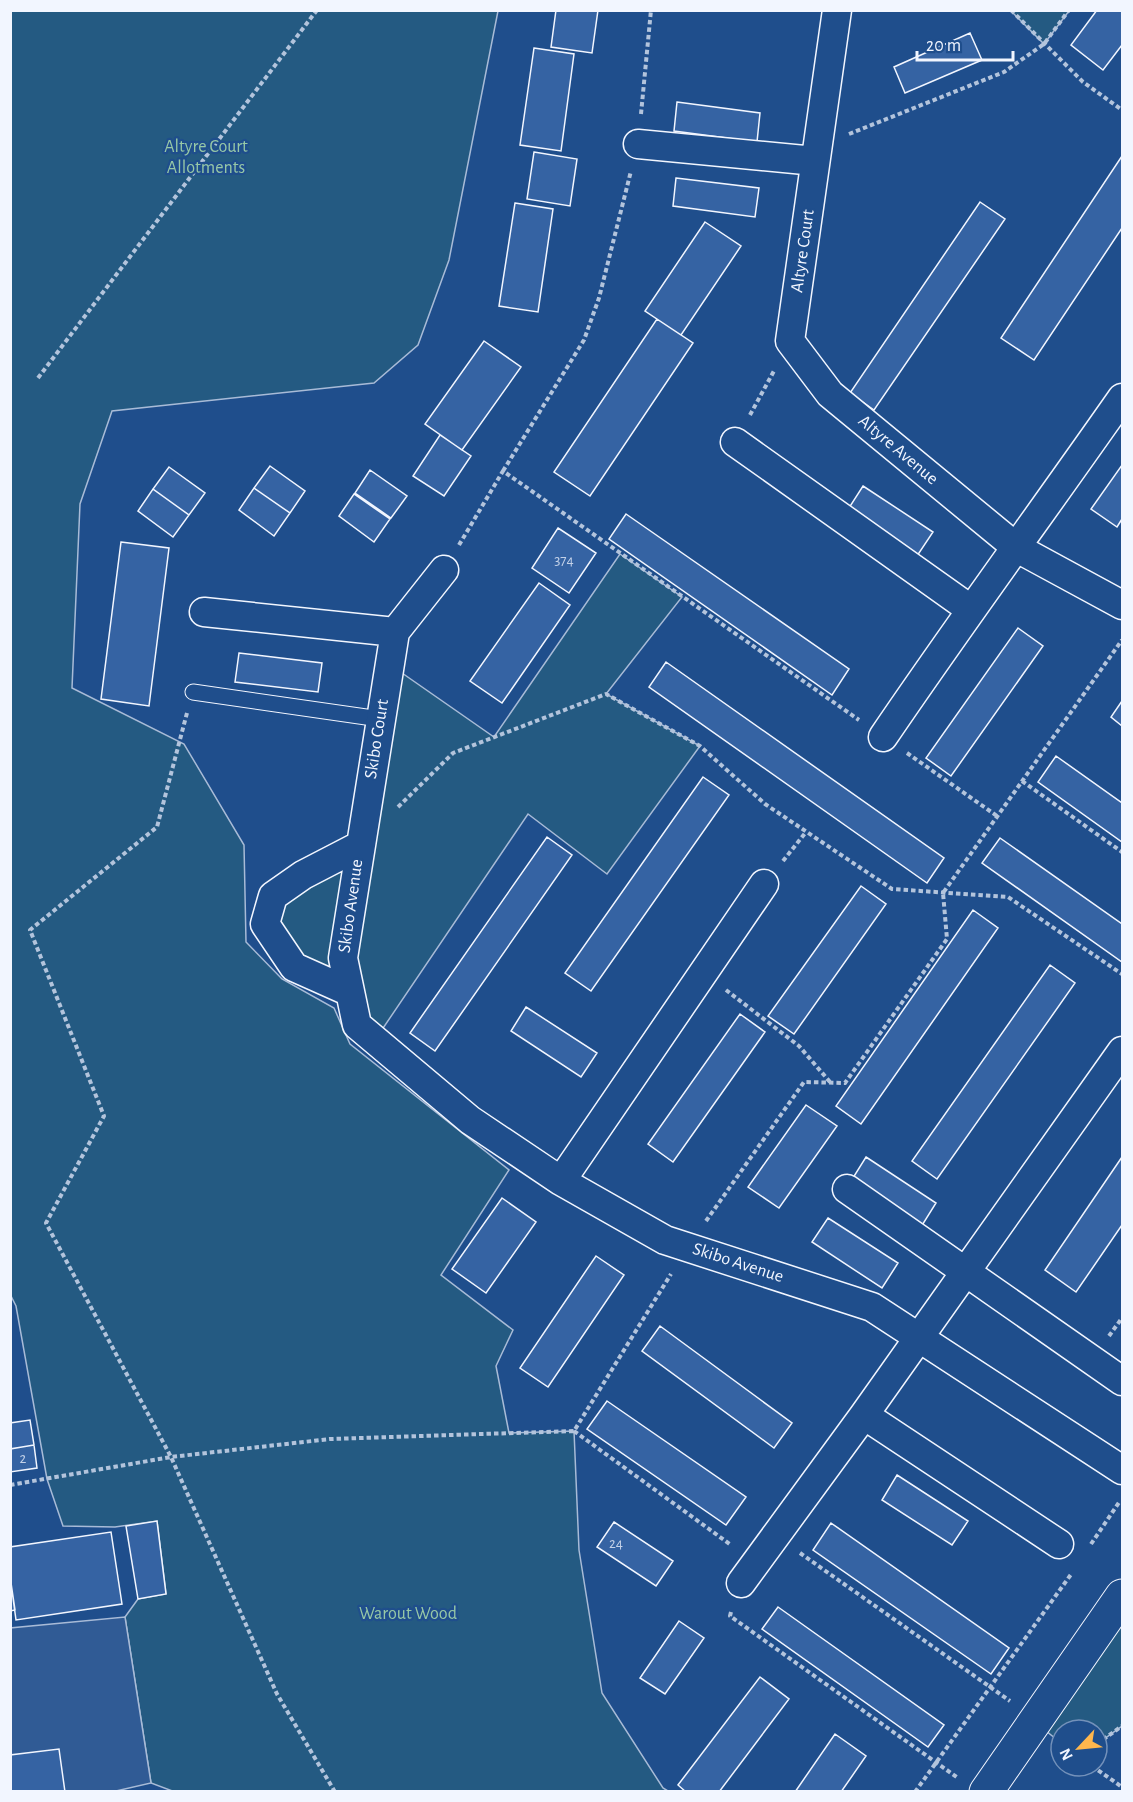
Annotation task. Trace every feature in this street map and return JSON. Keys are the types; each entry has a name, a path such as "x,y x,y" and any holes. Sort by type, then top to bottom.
{"street":[{"name":"Altyre Court","path":"790,341 837,10"},
{"path":"638,144 816,154"},
{"name":"Altyre Avenue","path":"790,341 830,394 1017,548 1122,605"},
{"path":"883,737 969,609 1017,548 1122,398"},
{"path":"735,442 969,609"},
{"name":"Skibo Court","path":"359,846 395,632 444,570"},
{"path":"204,612 395,632"},
{"name":"Skibo Avenue","path":"350,992 294,967 265,924 273,896 303,875 359,846"},
{"name":"Skibo Avenue","path":"359,846 343,958 357,1025 470,1120 561,1181 665,1239 872,1307 919,1335 1122,1470"},
{"path":"561,1181 764,885"},
{"path":"748,1573 864,1415 1122,1051"},
{"path":"847,1189 1122,1381"},
{"path":"864,1415 1072,1548"},
{"path":"986,1791 1122,1596"}],"lane":[{"path":"193,692 380,719"}],"path":[{"path":"38,378 317,10"},
{"path":"444,570 584,340 599,298 638,144 651,10"},
{"path":"1011,10 1083,82 1122,110"},
{"path":"816,154 1004,72 1044,44 1069,10"},
{"path":"735,442 790,341"},
{"path":"503,471 997,816"},
{"path":"574,1431 688,1246 804,1082 845,1083 946,939 943,893 1122,640"},
{"path":"193,692 157,827 30,930 104,1116 46,1223 171,1457 277,1694 335,1791"},
{"path":"359,846 453,753 606,694 700,746 765,804 892,889 1008,897 1122,974"},
{"path":"1022,781 1122,852"},
{"path":"764,885 806,832"},
{"path":"703,973 799,1046 831,1083"},
{"path":"10,1485 171,1457 330,1439 574,1431 748,1573 730,1616 934,1763"},
{"path":"1072,1548 1122,1497"},
{"path":"775,1536 990,1685"},
{"path":"915,1791 1073,1570"},
{"path":"1109,1735 1122,1726"},
{"path":"1109,1778 1122,1787"}],"green space":[{"path":"10,11 498,11 449,260 418,345 374,383 112,411 80,504 72,688 184,744 244,845 246,942 282,979 334,1008 350,1044 509,1170 441,1275 513,1330 496,1366 509,1433 574,1431 579,1550 602,1693 663,1788 668,1791 175,1792 151,1783 125,1617 138,1599 166,1594 157,1521 115,1527 63,1526 47,1479 16,1306 11,1296"},
{"path":"1011,11 1069,11 1044,44"},
{"path":"620,554 682,597 606,694 700,746 607,874 528,814 375,1040 350,992 294,967 273,896 359,845 389,664 494,737"},
{"path":"1122,1596 1122,1726 1109,1735 1109,1718 1049,1718 1049,1733 1035,1722"}],"shaded area":[{"path":"125,1617 151,1783 116,1791 65,1791 11,1755 10,1628"}],"building":[{"path":"556,10 598,10 592,53 551,47"},
{"path":"1097,10 1122,10 1122,45 1103,70 1071,45"},
{"path":"970,33 982,60 905,93 894,67"},
{"path":"534,48 574,54 561,151 520,145"},
{"path":"677,102 760,113 757,142 674,131"},
{"path":"534,152 577,159 570,206 527,199"},
{"path":"1122,156 1122,228 1034,360 1001,338"},
{"path":"676,178 759,188 755,217 673,206"},
{"path":"980,202 1005,219 874,410 850,393"},
{"path":"515,203 553,209 538,312 499,306"},
{"path":"705,222 741,246 681,335 645,311"},
{"path":"657,319 693,343 590,496 554,472"},
{"path":"484,341 521,367 462,450 425,424"},
{"path":"440,435 471,456 444,496 413,476"},
{"path":"1122,465 1122,519 1117,527 1091,509"},
{"path":"270,466 305,491 290,513 254,488"},
{"path":"169,467 205,493 189,515 153,489"},
{"path":"370,470 407,496 391,518 355,493"},
{"path":"863,486 933,532 917,556 847,511"},
{"path":"254,488 290,513 274,536 239,510"},
{"path":"153,489 189,515 173,537 138,511"},
{"path":"354,494 390,519 374,542 339,516"},
{"path":"626,514 849,669 832,695 609,539"},
{"path":"558,528 596,553 569,593 532,568"},
{"path":"121,542 169,548 149,706 101,699"},
{"path":"539,583 570,605 502,703 470,681"},
{"path":"1018,628 1043,646 951,776 926,758"},
{"path":"239,653 322,663 318,692 235,682"},
{"path":"666,662 944,858 927,883 649,687"},
{"path":"1122,701 1122,726 1111,717"},
{"path":"1056,756 1122,803 1122,842 1038,782"},
{"path":"703,777 729,795 591,991 565,973"},
{"path":"547,837 572,855 435,1051 410,1033"},
{"path":"1000,838 1122,924 1122,962 982,863"},
{"path":"861,886 886,904 794,1034 768,1016"},
{"path":"973,910 998,928 861,1124 836,1106"},
{"path":"1050,965 1075,983 937,1179 912,1161"},
{"path":"526,1007 597,1053 581,1077 511,1031"},
{"path":"740,1014 765,1032 673,1162 648,1144"},
{"path":"806,1105 837,1126 779,1208 748,1187"},
{"path":"866,1157 936,1203 921,1227 851,1181"},
{"path":"1122,1157 1122,1225 1076,1292 1045,1270"},
{"path":"502,1198 536,1222 486,1293 452,1269"},
{"path":"828,1218 898,1263 882,1288 812,1242"},
{"path":"596,1256 624,1275 548,1387 520,1368"},
{"path":"660,1326 792,1423 774,1448 642,1351"},
{"path":"607,1401 746,1497 726,1525 587,1429"},
{"path":"30,1420 34,1445 10,1449 10,1423"},
{"path":"34,1445 37,1468 10,1472 10,1449"},
{"path":"897,1475 968,1521 952,1545 882,1500"},
{"path":"157,1521 166,1594 138,1599 126,1526"},
{"path":"614,1522 673,1561 656,1586 597,1547"},
{"path":"831,1523 1009,1648 991,1674 813,1550"},
{"path":"111,1532 122,1604 16,1620 10,1576 10,1547"},
{"path":"10,1576 15,1610 10,1611"},
{"path":"778,1607 944,1725 928,1747 762,1629"},
{"path":"679,1621 704,1638 665,1694 640,1678"},
{"path":"760,1677 789,1699 719,1792 686,1792 678,1785"},
{"path":"835,1734 866,1756 841,1792 795,1792"},
{"path":"59,1749 65,1792 10,1792 10,1755"}],"park label":[{"name":"Altyre Court Allotments","path":"206,157"},
{"name":"Warout Wood","path":"408,1614"}]}
